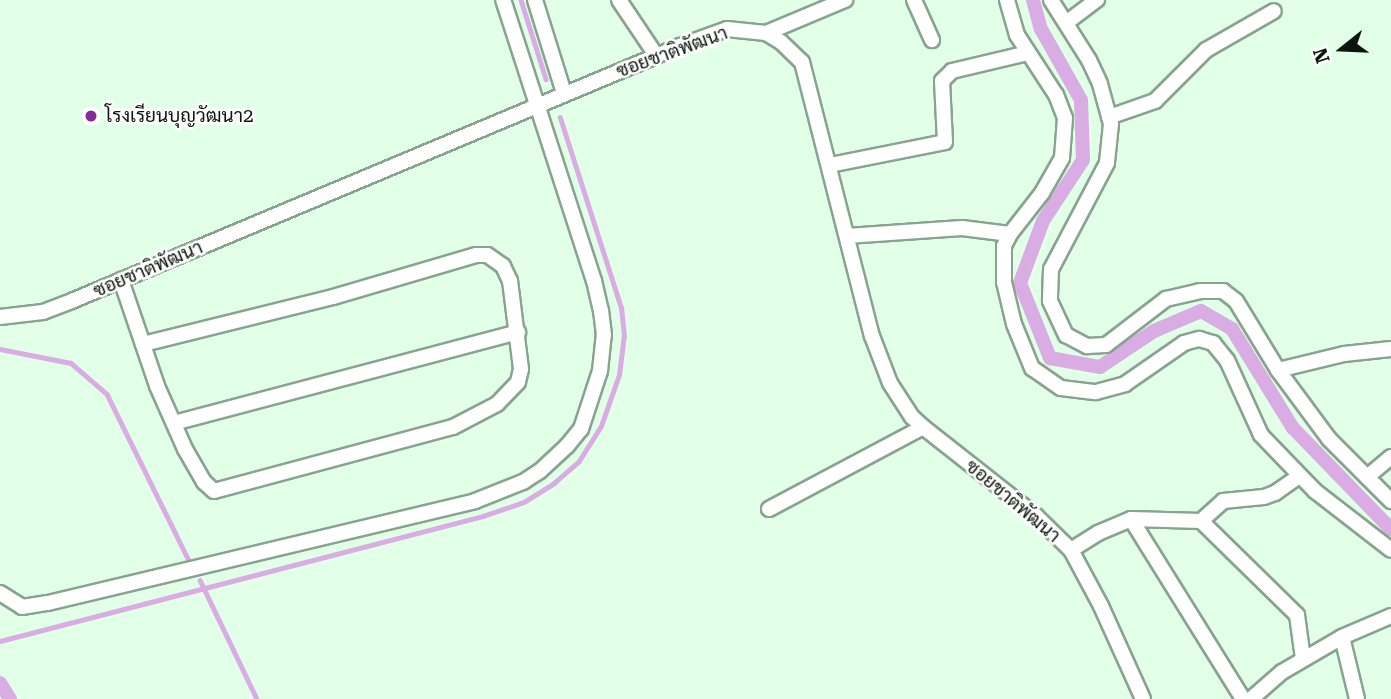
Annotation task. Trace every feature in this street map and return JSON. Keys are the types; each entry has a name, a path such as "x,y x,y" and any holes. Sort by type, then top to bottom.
{"street":[{"path":"0,593 22,607 48,604 475,501 523,482 550,462 581,429 600,371 604,335 594,281 503,0"},
{"path":"535,0 564,93"},
{"path":"619,0 656,55"},
{"path":"766,33 845,0"},
{"path":"914,0 932,40"},
{"path":"1007,0 1017,35 1056,95 1065,118 1062,158 1042,193 1010,234 1004,246 1004,282 1014,324 1032,368 1061,388 1096,392 1125,384 1184,343 1199,339 1213,343 1227,360 1261,435 1299,476 1391,550"},
{"path":"1051,0 1090,60 1109,117 1107,163 1051,269 1050,301 1066,335 1087,346 1106,345 1166,299 1200,291 1223,291 1236,301 1278,370 1329,439 1391,501"},
{"path":"1066,23 1097,0"},
{"path":"1109,117 1155,101 1206,50 1274,10"},
{"name":"ซอยชาติพัฒนา","path":"0,317 43,312 656,55 727,29 766,33 781,42 802,62 872,336 890,383 912,417 1036,516 1071,550 1101,606 1143,699"},
{"path":"830,165 945,142 942,81 951,71 1028,53"},
{"path":"847,236 962,228 1010,234"},
{"path":"121,280 143,344 174,423 209,488 214,491 228,490 453,427 488,411 518,382 521,369 510,281 503,266 487,255 476,255 333,297 143,344"},
{"path":"174,423 518,332"},
{"path":"1278,370 1344,354 1391,349"},
{"path":"769,509 923,427"},
{"path":"1367,477 1391,457"},
{"path":"1201,521 1223,501 1264,497 1275,493 1299,476"},
{"path":"1131,519 1243,699"},
{"path":"1071,550 1098,533 1131,519 1201,521 1297,615 1303,659"},
{"path":"1251,699 1282,672 1303,659 1342,637 1391,616"},
{"path":"1342,637 1357,699"}],"waterway":[{"path":"521,0 546,79"},
{"path":"1033,0 1041,29 1081,100 1083,160 1043,221 1020,283 1050,358 1100,367 1154,331 1201,311 1232,329 1293,428 1391,529"},
{"path":"0,641 483,516 524,502 554,483 579,461 601,426 619,375 624,336 621,308 560,118"},
{"path":"0,349 71,363 107,394 190,563"},
{"path":"200,580 257,699"},
{"path":"0,683 10,699"}],"place":[{"name":"โรงเรียนบุญวัฒนา2","path":"91,116"}]}
